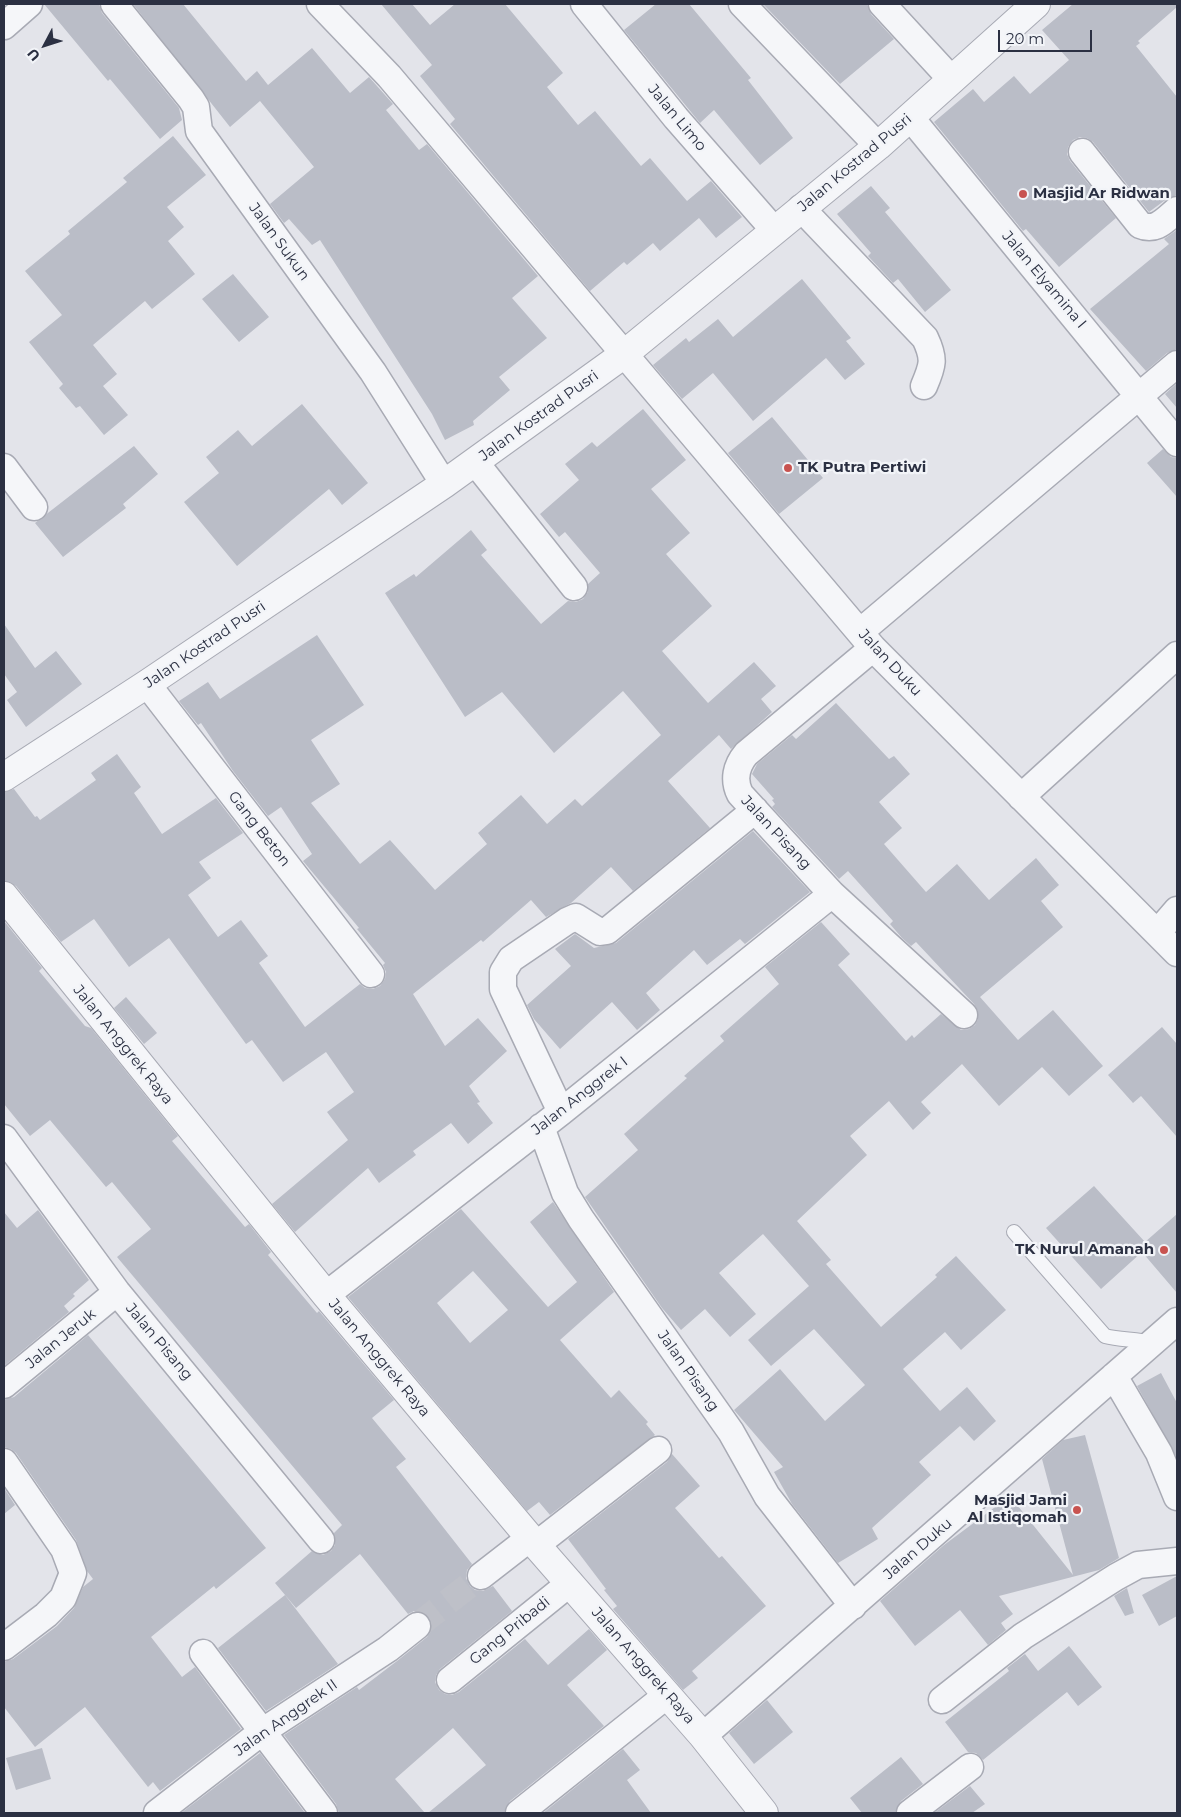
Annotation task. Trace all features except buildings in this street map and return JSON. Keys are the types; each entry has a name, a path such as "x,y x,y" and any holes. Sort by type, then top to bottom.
{"street":[{"path":"4,26 29,4"},
{"name":"Jalan Sukun","path":"114,4 191,99 196,107 199,131 373,372 444,484"},
{"name":"Jalan Duku","path":"320,4 389,76 866,640 1177,953"},
{"name":"Jalan Limo","path":"584,4 676,118 774,230"},
{"path":"742,4 878,146"},
{"path":"882,4 952,80"},
{"name":"Jalan Kostrad Pusri","path":"4,777 147,684 444,484 623,354 878,146 1036,4"},
{"name":"Jalan Elyamina I","path":"910,117 1140,395 1177,443"},
{"path":"1082,152 1140,225 1147,229 1155,228 1177,210"},
{"path":"801,208 925,338 933,354 932,368 924,386"},
{"name":"Jalan Pisang","path":"964,1016 832,894 754,810 736,787 736,774 740,762 866,640 1177,364"},
{"path":"475,462 574,588"},
{"path":"4,467 34,507"},
{"path":"1021,797 1177,655"},
{"name":"Gang Beton","path":"147,684 371,974"},
{"name":"Jalan Pisang","path":"754,810 607,930 600,932 576,917 567,921 511,959 503,972 504,989 551,1119 565,1193 581,1219 731,1432 767,1496 853,1606"},
{"name":"Jalan Anggrek I","path":"326,1296 832,894"},
{"name":"Jalan Anggrek Raya","path":"4,896 326,1296 533,1541 703,1736 764,1813"},
{"path":"1158,932 1177,910"},
{"name":"Jalan Pisang","path":"4,1138 117,1292 321,1540"},
{"name":"Jalan Jeruk","path":"4,1385 117,1292"},
{"name":"Jalan Duku","path":"703,1736 1177,1321"},
{"path":"1114,1376 1159,1453 1177,1497"},
{"path":"481,1576 533,1541 658,1450"},
{"path":"4,1462 64,1549 73,1573 64,1598 46,1615 4,1647"},
{"path":"942,1700 1024,1636 1122,1574 1138,1565 1177,1561"},
{"name":"Gang Pribadi","path":"450,1680 570,1583"},
{"name":"Jalan Anggrek II","path":"156,1813 263,1731 388,1649 417,1626"},
{"path":"203,1653 324,1813"},
{"path":"519,1813 667,1695"},
{"path":"910,1813 970,1767"}],"lane":[{"path":"1014,1232 1105,1336 1115,1339 1136,1339 1152,1343"}],"tunnel":[{"path":"417,1626 481,1576"}],"place":[{"name":"Masjid Ar Ridwan","path":"1023,194"},
{"name":"TK Putra Pertiwi","path":"788,468"},
{"name":"TK Nurul Amanah","path":"1164,1250"},
{"name":"Masjid Jami Al Istiqomah","path":"1077,1510"}]}
